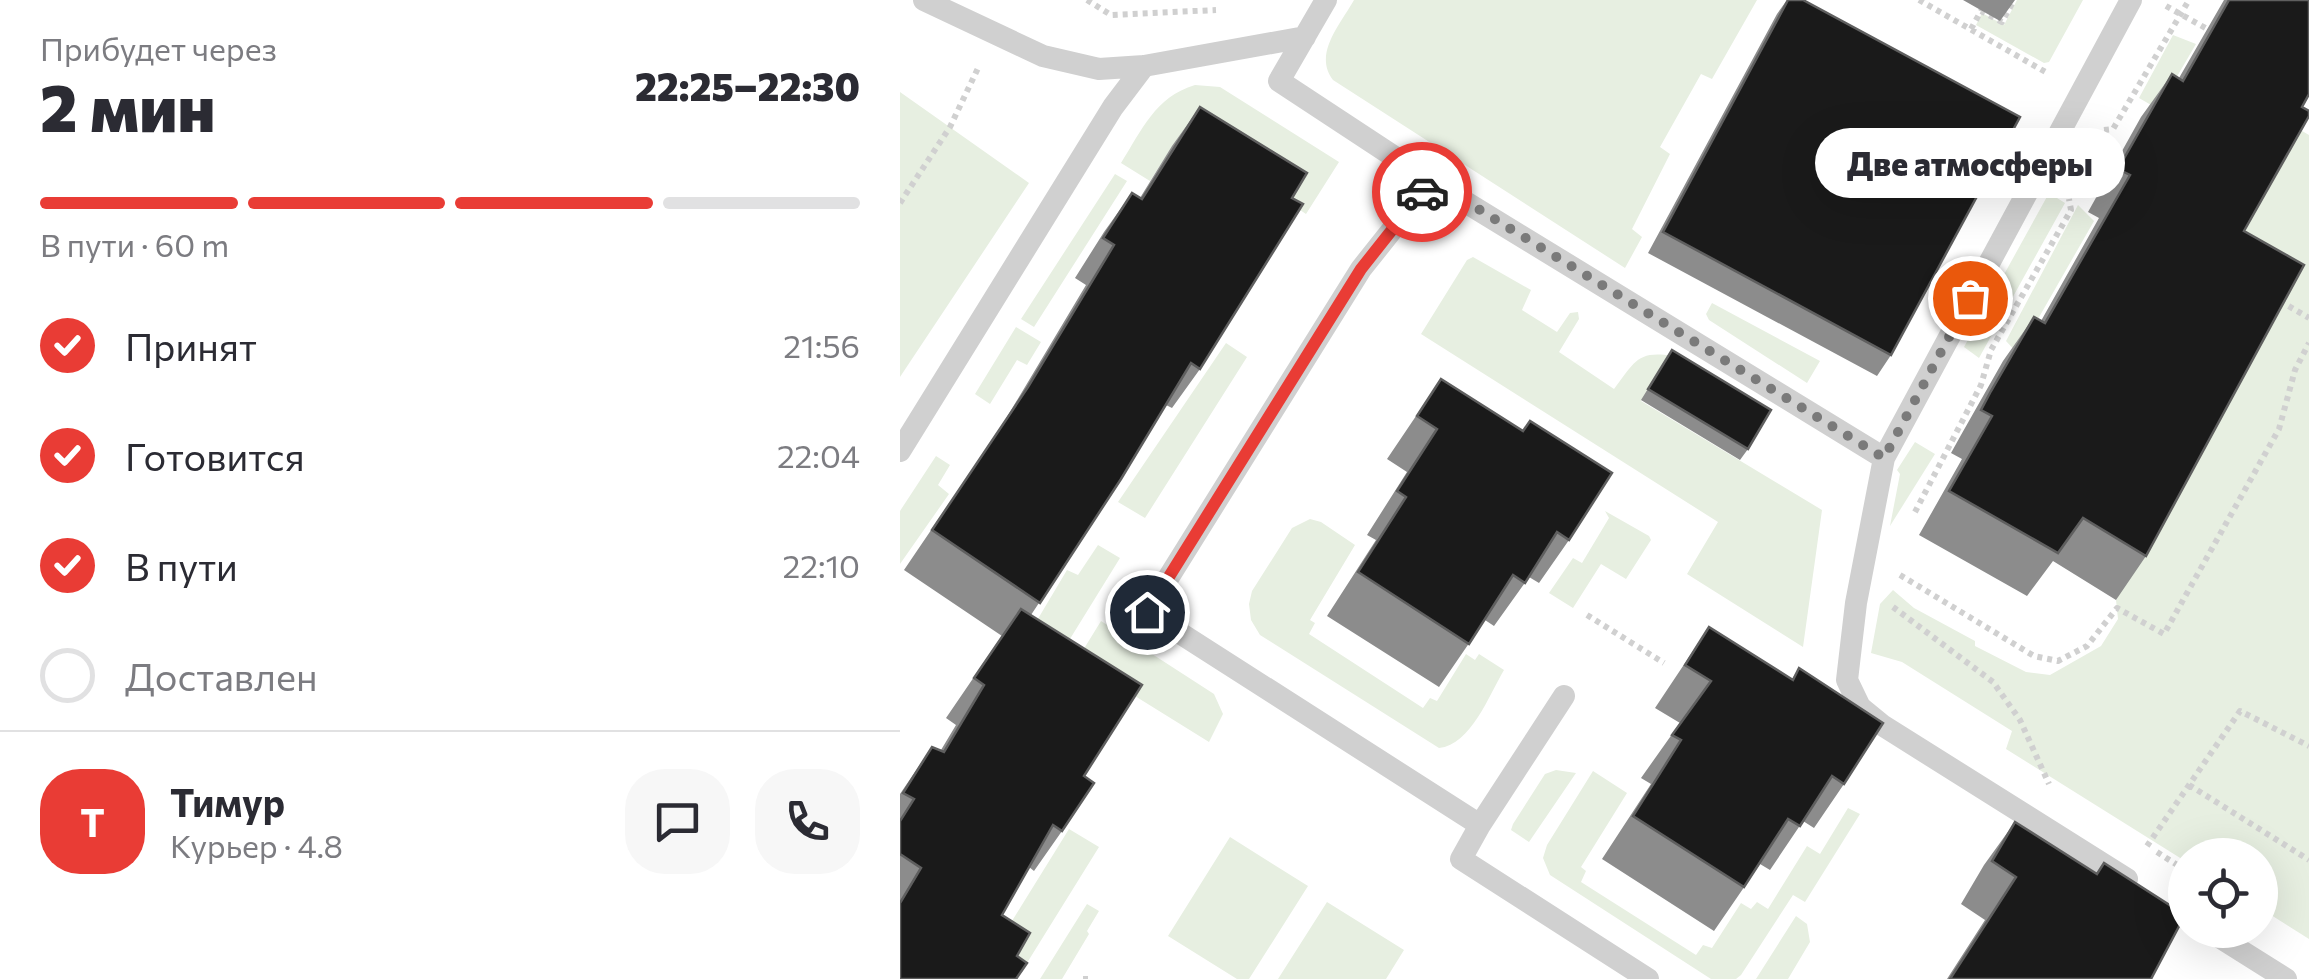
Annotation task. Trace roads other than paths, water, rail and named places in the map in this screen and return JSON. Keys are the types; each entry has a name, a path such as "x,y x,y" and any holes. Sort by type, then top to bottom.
{"lane":[{"path":"924,0 1043,56 1099,69 1144,66 1305,37"},
{"path":"1326,0 1279,81 1431,180 1884,458"},
{"path":"2131,0 1884,458 1856,602 1848,680 1860,707 1899,736 2151,894"},
{"path":"900,452 1113,107 1144,66"},
{"path":"1431,180 1361,269 1147,612 1480,825"},
{"path":"1564,696 1462,859 1648,979"},
{"path":"2237,948 2286,979"}],"place":[{"name":"Две атмосферы","path":"1970,298"}]}
